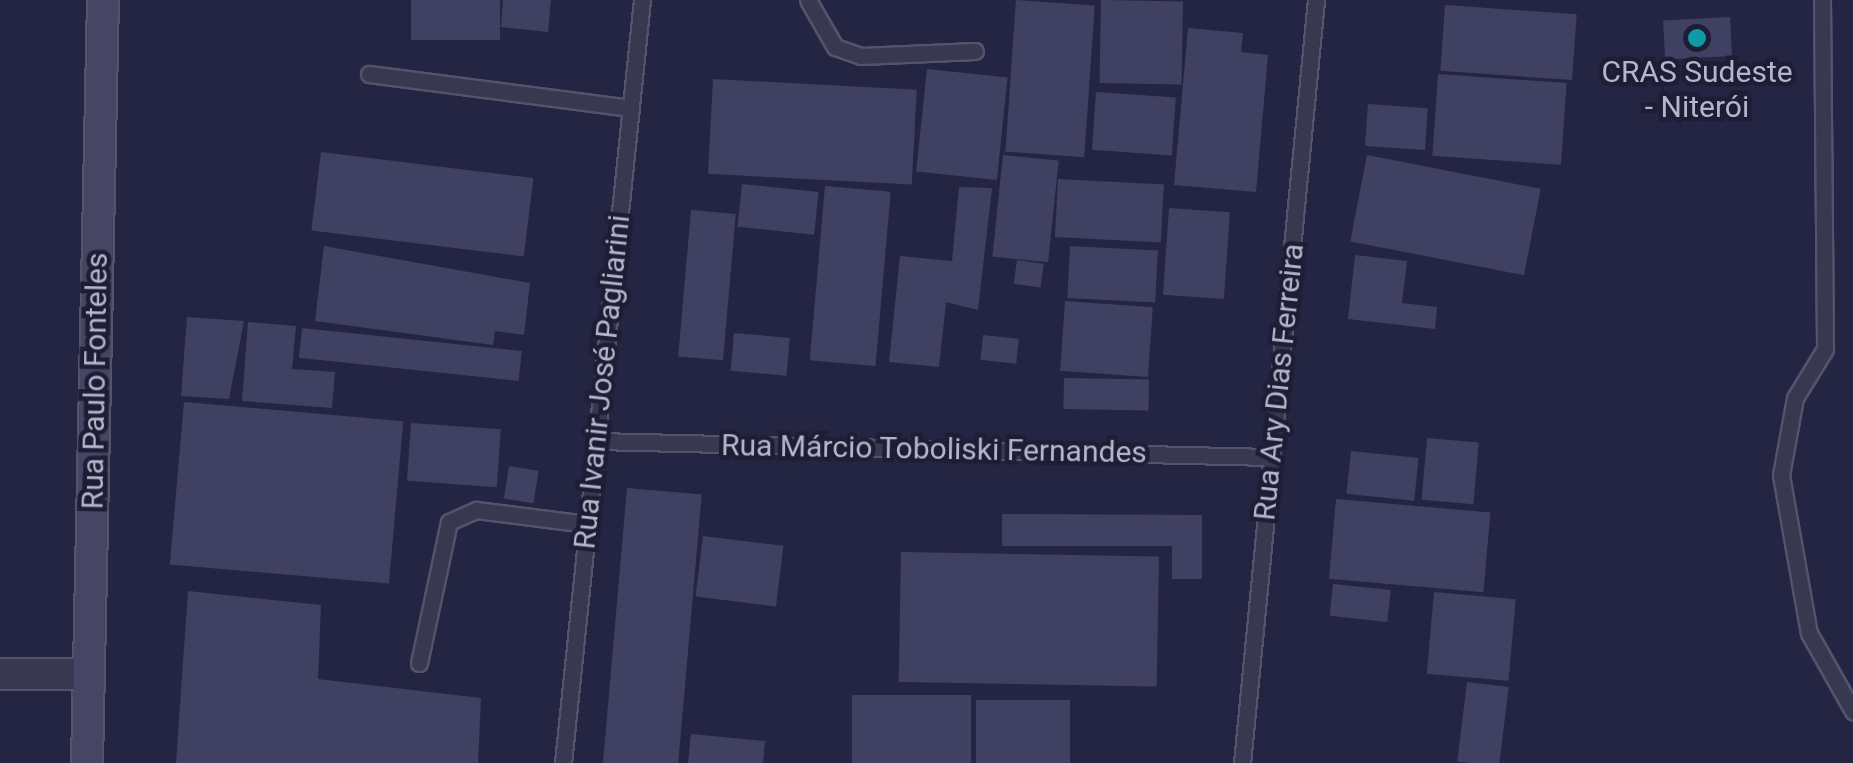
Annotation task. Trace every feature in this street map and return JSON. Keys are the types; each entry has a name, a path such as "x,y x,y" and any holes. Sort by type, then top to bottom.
{"street":[{"name":"Rua Paulo Fonteles","path":"87,763 102,0"},
{"path":"0,674 88,674"}],"lane":[{"name":"Rua Ivanir José Pagliarini","path":"563,763 642,0"},
{"path":"808,0 835,47 861,56 974,51"},
{"name":"Rua Ary Dias Ferreira","path":"1242,763 1316,0"},
{"path":"1822,0 1825,348 1796,398 1781,475 1809,634 1853,711"},
{"path":"369,74 630,108"},
{"name":"Rua Márcio Toboliski Fernandes","path":"596,440 1272,456"},
{"path":"418,662 449,522 476,510 588,524"}],"building":[{"path":"411,0 500,0 500,40 411,40"},
{"path":"503,0 551,0 548,32 501,27"},
{"path":"1016,0 1095,6 1084,157 1005,152"},
{"path":"1101,0 1183,1 1182,84 1100,83"},
{"path":"1445,5 1577,14 1572,80 1440,71"},
{"name":"CRAS Sudeste - Niterói","path":"1730,17 1732,56 1665,59 1663,21"},
{"path":"1188,28 1243,33 1241,52 1268,55 1256,192 1174,185"},
{"path":"927,69 1008,77 997,180 916,171"},
{"path":"1438,74 1567,83 1561,165 1432,156"},
{"path":"713,79 917,90 912,185 708,174"},
{"path":"1096,92 1176,98 1172,155 1092,150"},
{"path":"1368,104 1428,108 1425,150 1365,146"},
{"path":"321,152 533,178 524,256 311,230"},
{"path":"1003,155 1059,161 1048,262 992,256"},
{"path":"1367,155 1541,189 1524,275 1350,241"},
{"path":"1058,179 1164,185 1161,242 1055,237"},
{"path":"742,184 819,192 814,235 738,227"},
{"path":"825,186 891,192 875,366 810,360"},
{"path":"959,187 992,188 978,310 946,302 939,367 889,362 900,256 952,261"},
{"path":"1169,208 1230,212 1224,299 1163,295"},
{"path":"691,210 736,214 723,360 678,356"},
{"path":"324,246 530,283 524,335 495,331 493,345 315,321"},
{"path":"1070,246 1158,251 1155,303 1067,298"},
{"path":"1355,255 1407,261 1402,303 1437,307 1435,329 1348,319"},
{"path":"1017,260 1044,264 1040,288 1014,284"},
{"path":"1065,301 1153,307 1148,377 1060,371"},
{"path":"187,317 244,321 229,399 181,396"},
{"path":"248,322 296,326 292,369 335,372 332,408 242,401"},
{"path":"302,328 522,351 519,381 299,358"},
{"path":"734,333 790,338 786,376 731,371"},
{"path":"983,335 1019,339 1016,364 980,360"},
{"path":"1064,378 1149,379 1148,410 1063,409"},
{"path":"184,402 403,421 389,584 170,564"},
{"path":"411,423 501,429 497,487 407,481"},
{"path":"1427,438 1479,443 1473,504 1422,500"},
{"path":"1351,451 1419,458 1414,501 1347,494"},
{"path":"509,466 539,471 533,503 504,499"},
{"path":"627,488 702,495 678,763 603,763"},
{"path":"1336,499 1490,513 1483,592 1329,579"},
{"path":"1002,514 1202,515 1202,579 1172,579 1172,546 1002,546"},
{"path":"703,536 783,546 776,606 696,597"},
{"path":"901,552 1159,557 1157,686 899,682"},
{"path":"1333,584 1391,590 1387,622 1330,616"},
{"path":"188,591 321,605 318,679 481,698 478,763 176,763"},
{"path":"1434,592 1516,599 1509,681 1427,674"},
{"path":"1467,682 1509,687 1499,763 1457,761"},
{"path":"852,695 971,695 971,763 852,763"},
{"path":"976,700 1070,700 1070,763 976,763"},
{"path":"691,734 765,741 763,763 688,763"}],"place":[{"name":"CRAS Sudeste - Niterói","path":"1697,38"}]}
